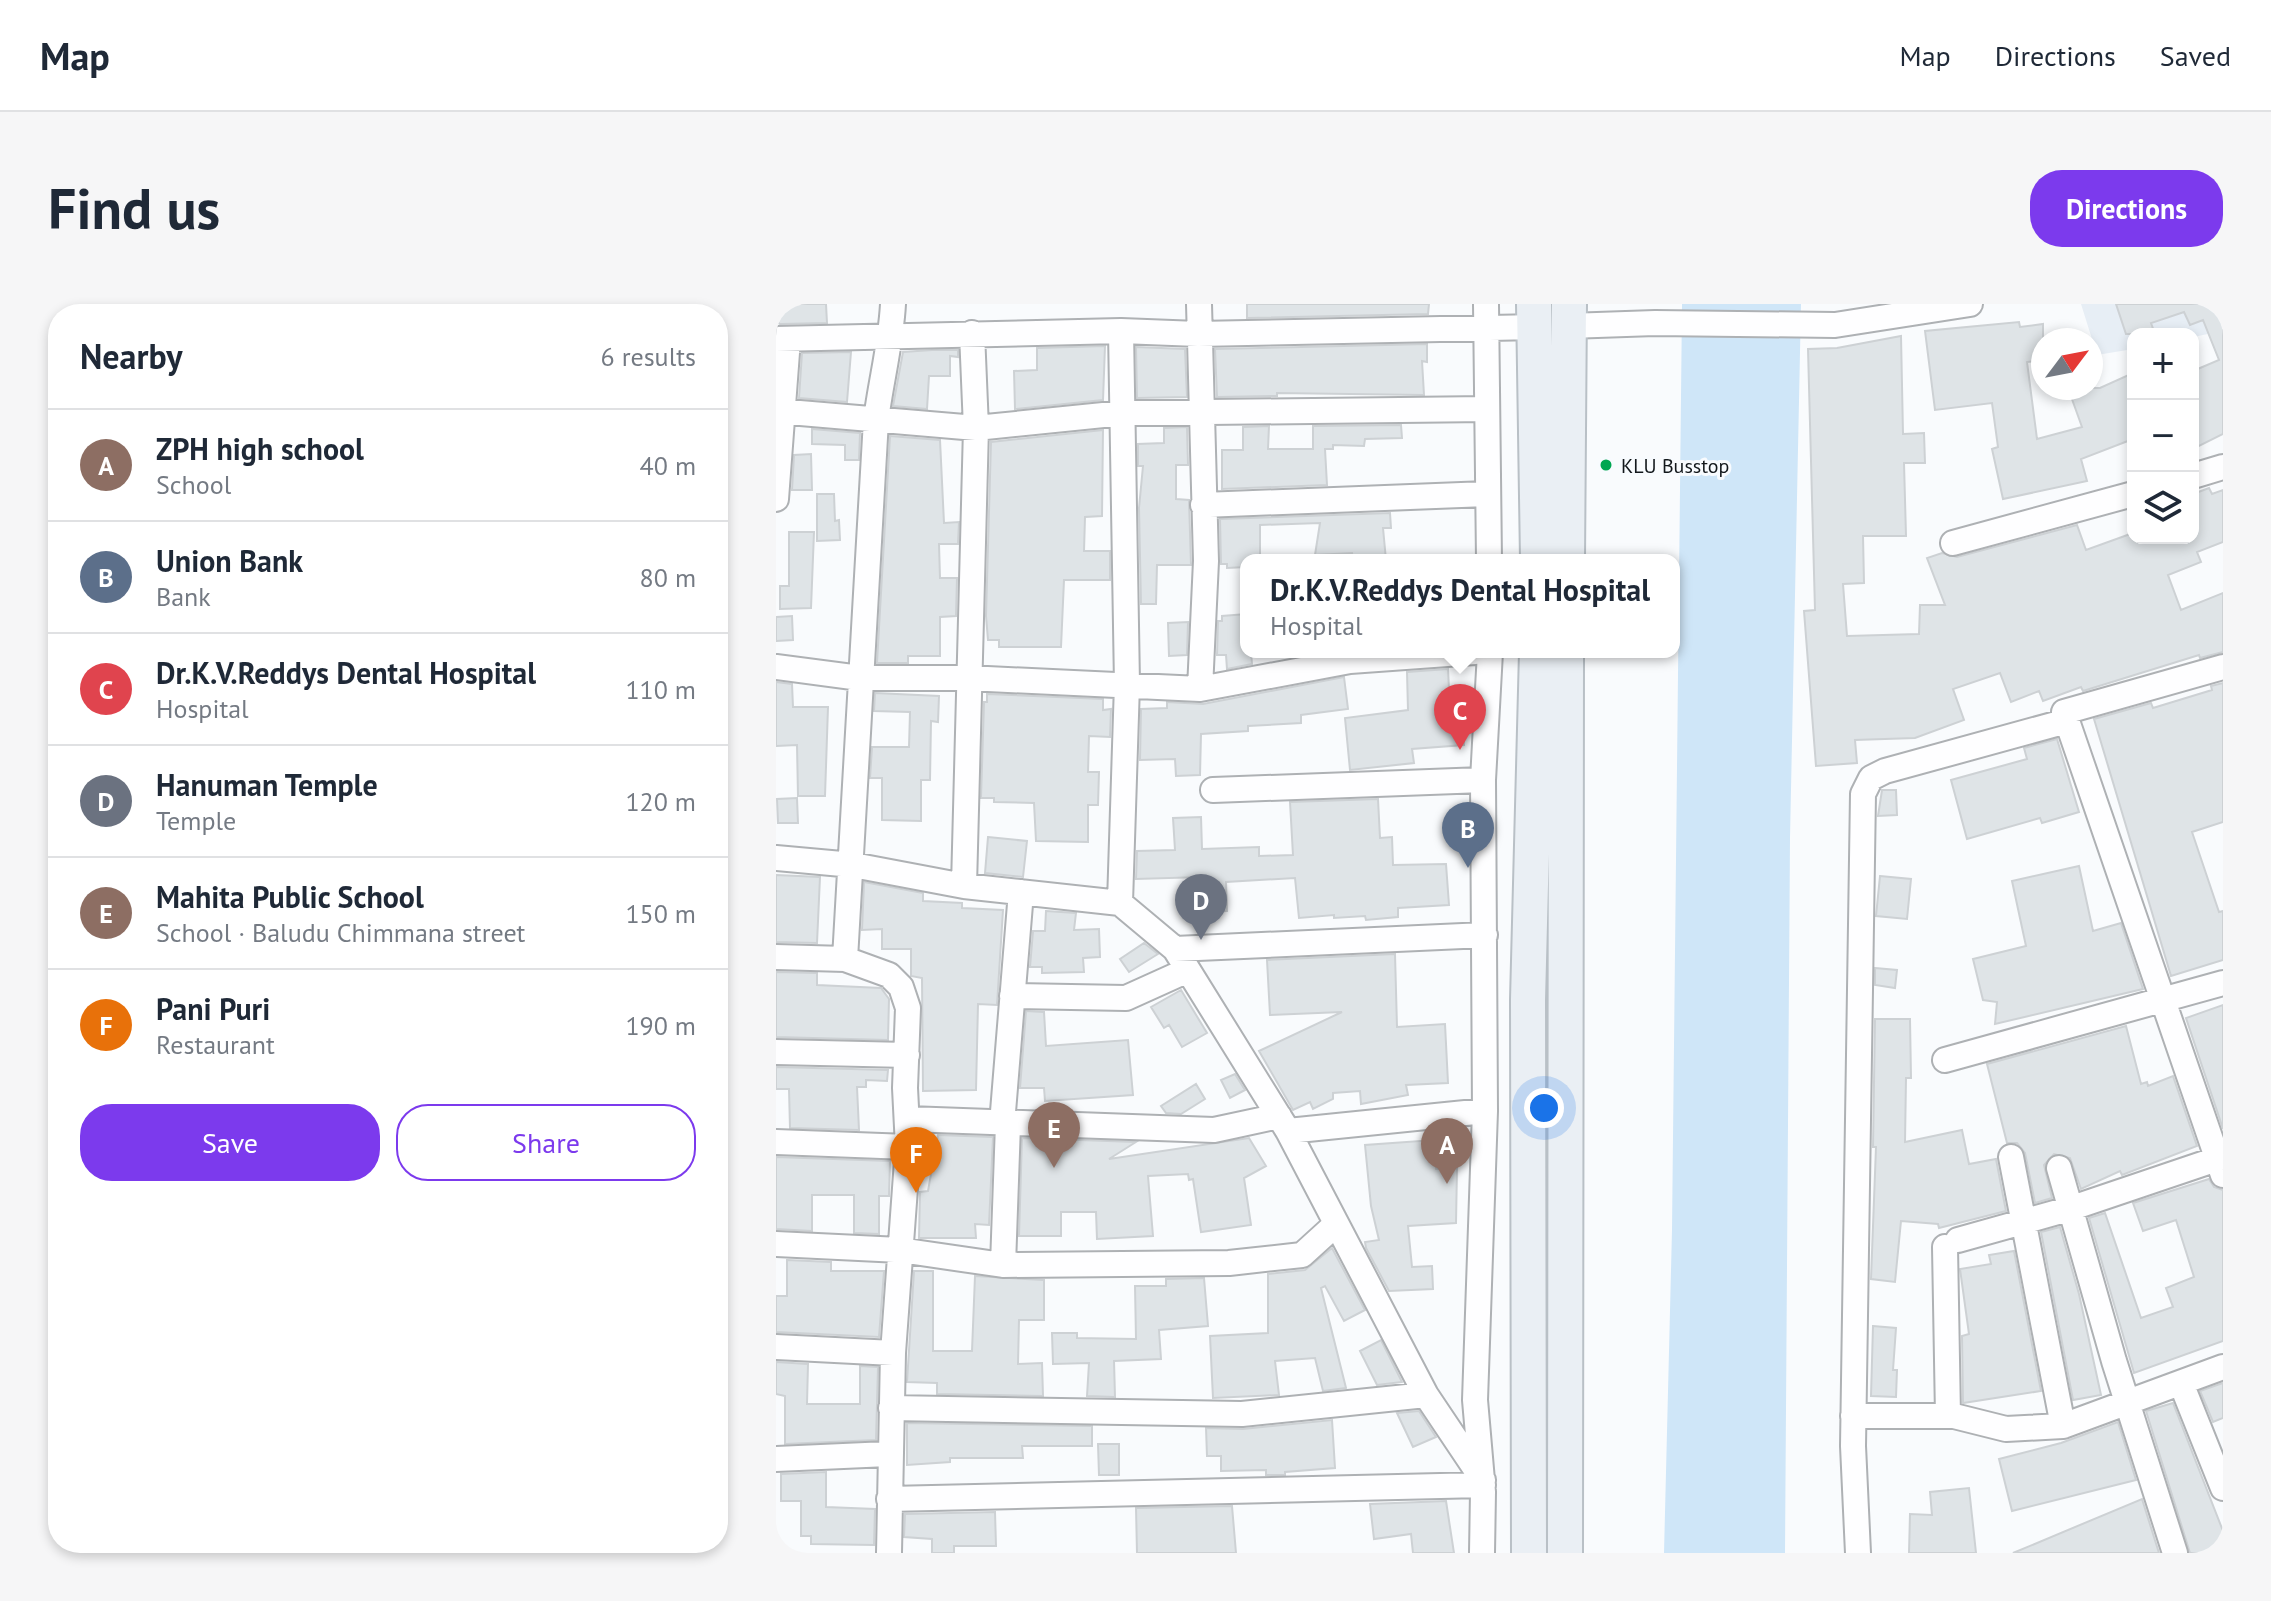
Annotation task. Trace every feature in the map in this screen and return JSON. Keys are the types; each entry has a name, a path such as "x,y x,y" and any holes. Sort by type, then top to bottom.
{"highway":[{"path":"1534,315 1538,554"},
{"path":"1567,554 1568,315"},
{"path":"1529,1553 1528,1000 1537,658"},
{"path":"1565,1553 1566,658"}],"street":[{"path":"845,959 853,865 860,678 876,420 884,363 892,338 893,304"},
{"path":"1199,304 1205,597 1200,689"},
{"path":"1568,315 1649,313 1835,325 1970,304"},
{"path":"1486,315 1489,554"},
{"path":"776,499 782,339 1121,331 1198,334 1446,316 1534,315"},
{"path":"1120,903 1127,684 1121,331"},
{"path":"964,886 967,678 976,428 972,333"},
{"path":"781,411 976,428 1123,413 1487,409"},
{"path":"2199,474 2223,467"},
{"path":"1203,505 1487,494"},
{"path":"1953,543 2127,496"},
{"path":"776,667 860,678 967,678 1200,689 1350,661 1392,658"},
{"path":"1482,1553 1483,1482 1475,1400 1485,1111 1483,780 1490,658"},
{"path":"1948,1416 1951,1244 2024,1219 2220,1167 2064,712 2223,667"},
{"path":"1858,1553 1853,1416 1863,794 1871,778 1885,771 2067,721"},
{"path":"1213,790 1483,780"},
{"path":"776,858 853,865 964,886 1120,903 1181,960 1283,1124 1426,1395 1483,1482"},
{"path":"1003,1265 1005,1124 1021,892"},
{"path":"1012,996 1126,998 1181,960 1485,935"},
{"path":"776,957 845,959 889,975 901,987 908,1008 905,1088 908,1147 888,1454 889,1553"},
{"path":"1945,1060 2165,1002 2223,983"},
{"path":"776,1052 907,1055"},
{"path":"908,1119 1214,1130 1485,1111"},
{"path":"776,1142 908,1147"},
{"path":"2011,1157 2063,1426"},
{"path":"2059,1168 2175,1553"},
{"path":"776,1244 900,1250 1003,1265 1278,1260 1302,1255 1335,1225"},
{"path":"776,1347 893,1353"},
{"path":"1853,1416 1948,1416 2006,1429 2063,1426 2223,1367"},
{"path":"2181,1383 2223,1488"},
{"path":"891,1408 1242,1414 1426,1395"},
{"path":"776,1459 888,1454"},
{"path":"889,1499 1483,1482"}],"shaded area":[{"path":"2081,304 2223,304 2223,331 2199,336 2199,328 2127,328 2127,350 2103,354 2103,328 2089,328"}],"water":[{"path":"1682,304 1801,304 1790,838 1785,1553 1664,1553 1672,1230"}],"building":[{"path":"776,304 826,304 827,323 780,324 776,321"},
{"path":"1247,304 1429,304 1428,314 1247,318"},
{"path":"2116,304 2223,304 2223,434 2199,446 2199,368 2219,360 2203,320 2190,325 2184,312 2151,323 2153,328 2127,328 2126,334"},
{"path":"2019,322 2020,327 2043,324 2043,328 2031,328 2031,362 2027,362 2037,439 2082,427 2072,400 2103,400 2103,387 2127,376 2127,441 2081,459 2087,481 2003,499 1992,449 1998,447 1992,403 1935,410 1925,331"},
{"path":"1901,336 1903,434 1924,433 1925,463 1904,463 1906,536 1863,536 1864,583 1843,584 1847,636 1919,634 1920,605 1945,605 1927,558 1942,553 1957,557 2077,525 2086,550 2127,535 2127,544 2199,544 2199,492 2209,488 2212,494 2223,490 2223,542 2197,552 2201,562 2168,575 2181,610 2223,593 2223,652 2200,658 2199,655 2083,691 2081,687 2043,701 2039,691 2011,702 2000,673 1953,689 1964,720 1915,738 1855,740 1857,763 1816,766 1804,611 1815,610 1808,349 1837,348"},
{"path":"1427,344 1427,362 1422,361 1424,395 1277,393 1277,396 1217,397 1215,349"},
{"path":"1105,346 1103,400 1015,409 1014,371 1037,370 1037,348"},
{"path":"1136,347 1185,349 1187,397 1137,398"},
{"path":"958,350 958,357 950,356 950,376 929,376 927,409 893,406 903,352"},
{"path":"851,352 847,402 799,398 802,353"},
{"path":"1401,425 1402,438 1365,439 1364,446 1333,445 1333,449 1325,449 1327,485 1222,489 1222,450 1243,450 1243,427 1269,426 1268,449 1313,449 1313,426"},
{"path":"1187,427 1188,465 1176,465 1176,499 1189,500 1191,565 1157,565 1156,604 1141,604 1139,508 1143,466 1138,466 1138,444 1164,443 1164,428"},
{"path":"812,429 860,433 859,460 845,460 845,445 812,444"},
{"path":"1103,430 1102,516 1085,517 1084,551 1110,551 1110,580 1064,580 1061,647 999,647 999,640 988,640 986,616 991,442"},
{"path":"890,436 940,440 944,523 959,522 958,544 939,544 940,578 957,578 956,616 940,617 940,656 908,656 908,663 877,663"},
{"path":"811,454 812,490 792,490 794,455"},
{"path":"817,494 834,494 835,521 839,520 840,540 817,541"},
{"path":"1390,513 1391,528 1383,528 1385,554 1315,554 1320,523 1260,525 1260,554 1240,554 1240,567 1227,568 1227,564 1221,564 1220,519"},
{"path":"789,532 814,532 811,608 780,609 780,586 789,586"},
{"path":"1240,614 1240,658 1252,658 1252,664 1227,669 1226,655 1217,655 1218,621 1222,621 1222,616"},
{"path":"792,616 793,640 776,641 776,617"},
{"path":"1188,622 1187,655 1169,656 1168,623"},
{"path":"1448,669 1450,710 1461,709 1464,745 1412,749 1414,763 1350,770 1345,718 1408,710 1407,672"},
{"path":"1344,677 1348,709 1301,715 1301,723 1248,726 1248,731 1201,734 1200,775 1176,776 1175,759 1140,760 1141,709 1167,708 1167,702 1203,704"},
{"path":"776,682 792,684 793,707 828,707 825,796 798,796 797,745 776,746"},
{"path":"2223,683 2223,822 2192,832 2219,912 2223,911 2223,960 2171,976 2094,719 2151,703 2153,708 2212,690 2211,686"},
{"path":"875,693 939,696 938,722 931,721 930,780 921,780 921,821 882,820 882,778 870,778 872,747 909,747 910,712 874,711"},
{"path":"987,694 1103,699 1103,710 1111,709 1110,737 1089,736 1088,772 1099,772 1098,805 1088,805 1088,842 1036,841 1034,803 994,802 994,798 981,798 984,702 987,702"},
{"path":"2057,739 2079,812 2042,823 2040,818 1967,839 1951,780 2027,759 2024,748"},
{"path":"1882,790 1896,790 1897,815 1878,816"},
{"path":"797,798 798,823 778,823 777,799"},
{"path":"1378,799 1380,838 1392,837 1393,865 1446,864 1449,905 1398,908 1398,917 1366,920 1365,916 1334,918 1334,915 1299,918 1295,878 1226,882 1227,911 1204,912 1202,877 1136,879 1137,851 1175,850 1173,818 1201,817 1202,849 1259,847 1259,856 1293,855 1290,802"},
{"path":"988,837 1027,841 1023,877 985,873"},
{"path":"2079,866 2093,931 2121,923 2143,989 1995,1024 1997,1002 1983,1000 1973,959 2026,946 2012,881"},
{"path":"776,875 820,877 817,943 776,942"},
{"path":"1880,876 1911,879 1907,919 1876,916"},
{"path":"864,882 923,893 923,901 962,903 962,908 1003,910 997,1005 978,1004 976,1090 923,1091 922,978 911,976 911,949 882,949 882,929 862,930"},
{"path":"1046,911 1076,913 1074,930 1099,929 1100,957 1083,958 1084,972 1042,973 1042,967 1030,967 1033,931 1045,931"},
{"path":"1144,943 1158,954 1129,972 1120,959"},
{"path":"1395,954 1397,1027 1445,1024 1448,1083 1406,1085 1408,1095 1361,1104 1360,1091 1333,1093 1333,1099 1313,1109 1310,1102 1293,1110 1259,1051 1342,1012 1270,1015 1267,960"},
{"path":"1875,968 1897,970 1895,988 1875,985"},
{"path":"776,972 817,973 817,985 881,988 889,999 888,1040 776,1037"},
{"path":"1181,990 1207,1033 1182,1047 1169,1025 1164,1028 1151,1007"},
{"path":"2223,1005 2223,1129 2186,1018"},
{"path":"1026,1011 1044,1012 1046,1046 1128,1040 1133,1095 1045,1101 1044,1088 1020,1088"},
{"path":"1875,1019 1910,1019 1911,1078 1906,1078 1905,1142 1962,1130 1969,1164 1996,1159 2006,1211 1939,1228 1938,1224 1901,1221 1895,1282 1871,1279 1876,1147 1873,1147"},
{"path":"2126,1026 2141,1084 2147,1082 2148,1086 2173,1076 2197,1146 2122,1175 2120,1171 2081,1189 2070,1158 2054,1154 2044,1165 2052,1198 2035,1203 2025,1153 2017,1143 2007,1143 1987,1064"},
{"path":"776,1067 888,1070 887,1081 866,1080 866,1087 857,1087 859,1130 790,1128 789,1089 776,1089"},
{"path":"1235,1074 1245,1090 1230,1098 1221,1080"},
{"path":"1196,1084 1205,1099 1181,1114 1166,1113 1161,1106"},
{"path":"938,1135 993,1137 989,1225 975,1224 976,1238 919,1238 920,1192 928,1191"},
{"path":"1022,1138 1136,1142 1109,1159 1249,1138 1266,1166 1244,1178 1251,1225 1201,1232 1193,1179 1189,1180 1188,1174 1148,1176 1153,1236 1097,1239 1096,1212 1061,1212 1061,1236 1019,1236"},
{"path":"1434,1140 1436,1169 1457,1168 1456,1223 1408,1226 1412,1267 1432,1266 1433,1289 1389,1291 1365,1242 1379,1240 1371,1206 1365,1145"},
{"path":"776,1157 890,1161 889,1196 879,1196 879,1234 854,1233 854,1195 812,1195 812,1231 776,1229"},
{"path":"2209,1179 2214,1187 2223,1190 2223,1341 2134,1373 2089,1218 2105,1213 2141,1318 2173,1307 2166,1288 2194,1277 2176,1220 2143,1231 2133,1203"},
{"path":"2060,1227 2079,1294 2101,1395 2073,1400 2041,1232"},
{"path":"1332,1248 1365,1310 1344,1321 1325,1286 1321,1288 1346,1388 1323,1391 1315,1358 1275,1361 1279,1395 1213,1398 1210,1336 1268,1333 1268,1274 1305,1270"},
{"path":"2014,1251 2041,1391 1963,1403 1962,1336 1969,1334 1960,1269 1991,1264 1989,1255"},
{"path":"787,1260 831,1262 831,1271 884,1271 879,1337 776,1332 776,1296 787,1296"},
{"path":"914,1271 933,1271 933,1351 972,1351 975,1276 1044,1280 1044,1320 1019,1320 1018,1364 1042,1363 1043,1396 937,1394 937,1383 907,1382"},
{"path":"1204,1278 1208,1326 1159,1330 1161,1359 1114,1361 1115,1397 1087,1396 1089,1363 1053,1364 1052,1333 1077,1333 1077,1338 1136,1339 1135,1286 1166,1286 1166,1279"},
{"path":"1873,1326 1896,1328 1893,1370 1897,1370 1896,1397 1871,1396"},
{"path":"1381,1340 1402,1382 1377,1385 1360,1351"},
{"path":"776,1362 808,1364 807,1404 860,1404 860,1366 878,1367 876,1440 785,1444 785,1396 776,1394"},
{"path":"2223,1383 2223,1418 2213,1422 2200,1391"},
{"path":"2173,1403 2223,1531 2223,1553 2190,1553 2146,1411"},
{"path":"1419,1411 1436,1437 1413,1447 1397,1413"},
{"path":"1332,1420 1335,1468 1285,1472 1285,1475 1266,1475 1266,1470 1221,1471 1221,1456 1207,1456 1206,1428 1243,1429"},
{"path":"2118,1422 2136,1480 2012,1511 1999,1459 2061,1443"},
{"path":"907,1423 1092,1426 1092,1446 1022,1446 1023,1458 950,1458 950,1462 907,1465"},
{"path":"1098,1444 1119,1444 1119,1475 1099,1475"},
{"path":"826,1472 826,1507 875,1509 874,1545 811,1544 811,1536 801,1536 801,1501 781,1501 781,1474"},
{"path":"1969,1488 1976,1553 1909,1553 1910,1514 1932,1515 1930,1492"},
{"path":"2142,1499 2159,1553 2013,1553"},
{"path":"1446,1501 1454,1553 1413,1553 1411,1534 1374,1539 1370,1504"},
{"path":"1232,1506 1236,1553 1137,1553 1136,1508"},
{"path":"995,1512 996,1546 954,1546 954,1553 932,1553 932,1539 904,1537 905,1514"}],"place":[{"name":"KLU Busstop","path":"1606,465"},
{"name":"Dr.K.V.Reddys Dental Hospital","path":"1460,750"},
{"name":"Union Bank","path":"1468,868"},
{"name":"Hanuman Temple","path":"1201,940"},
{"name":"Mahita Public School","path":"1054,1168"},
{"name":"ZPH high school","path":"1447,1184"},
{"name":"Pani Puri","path":"916,1193"}]}
